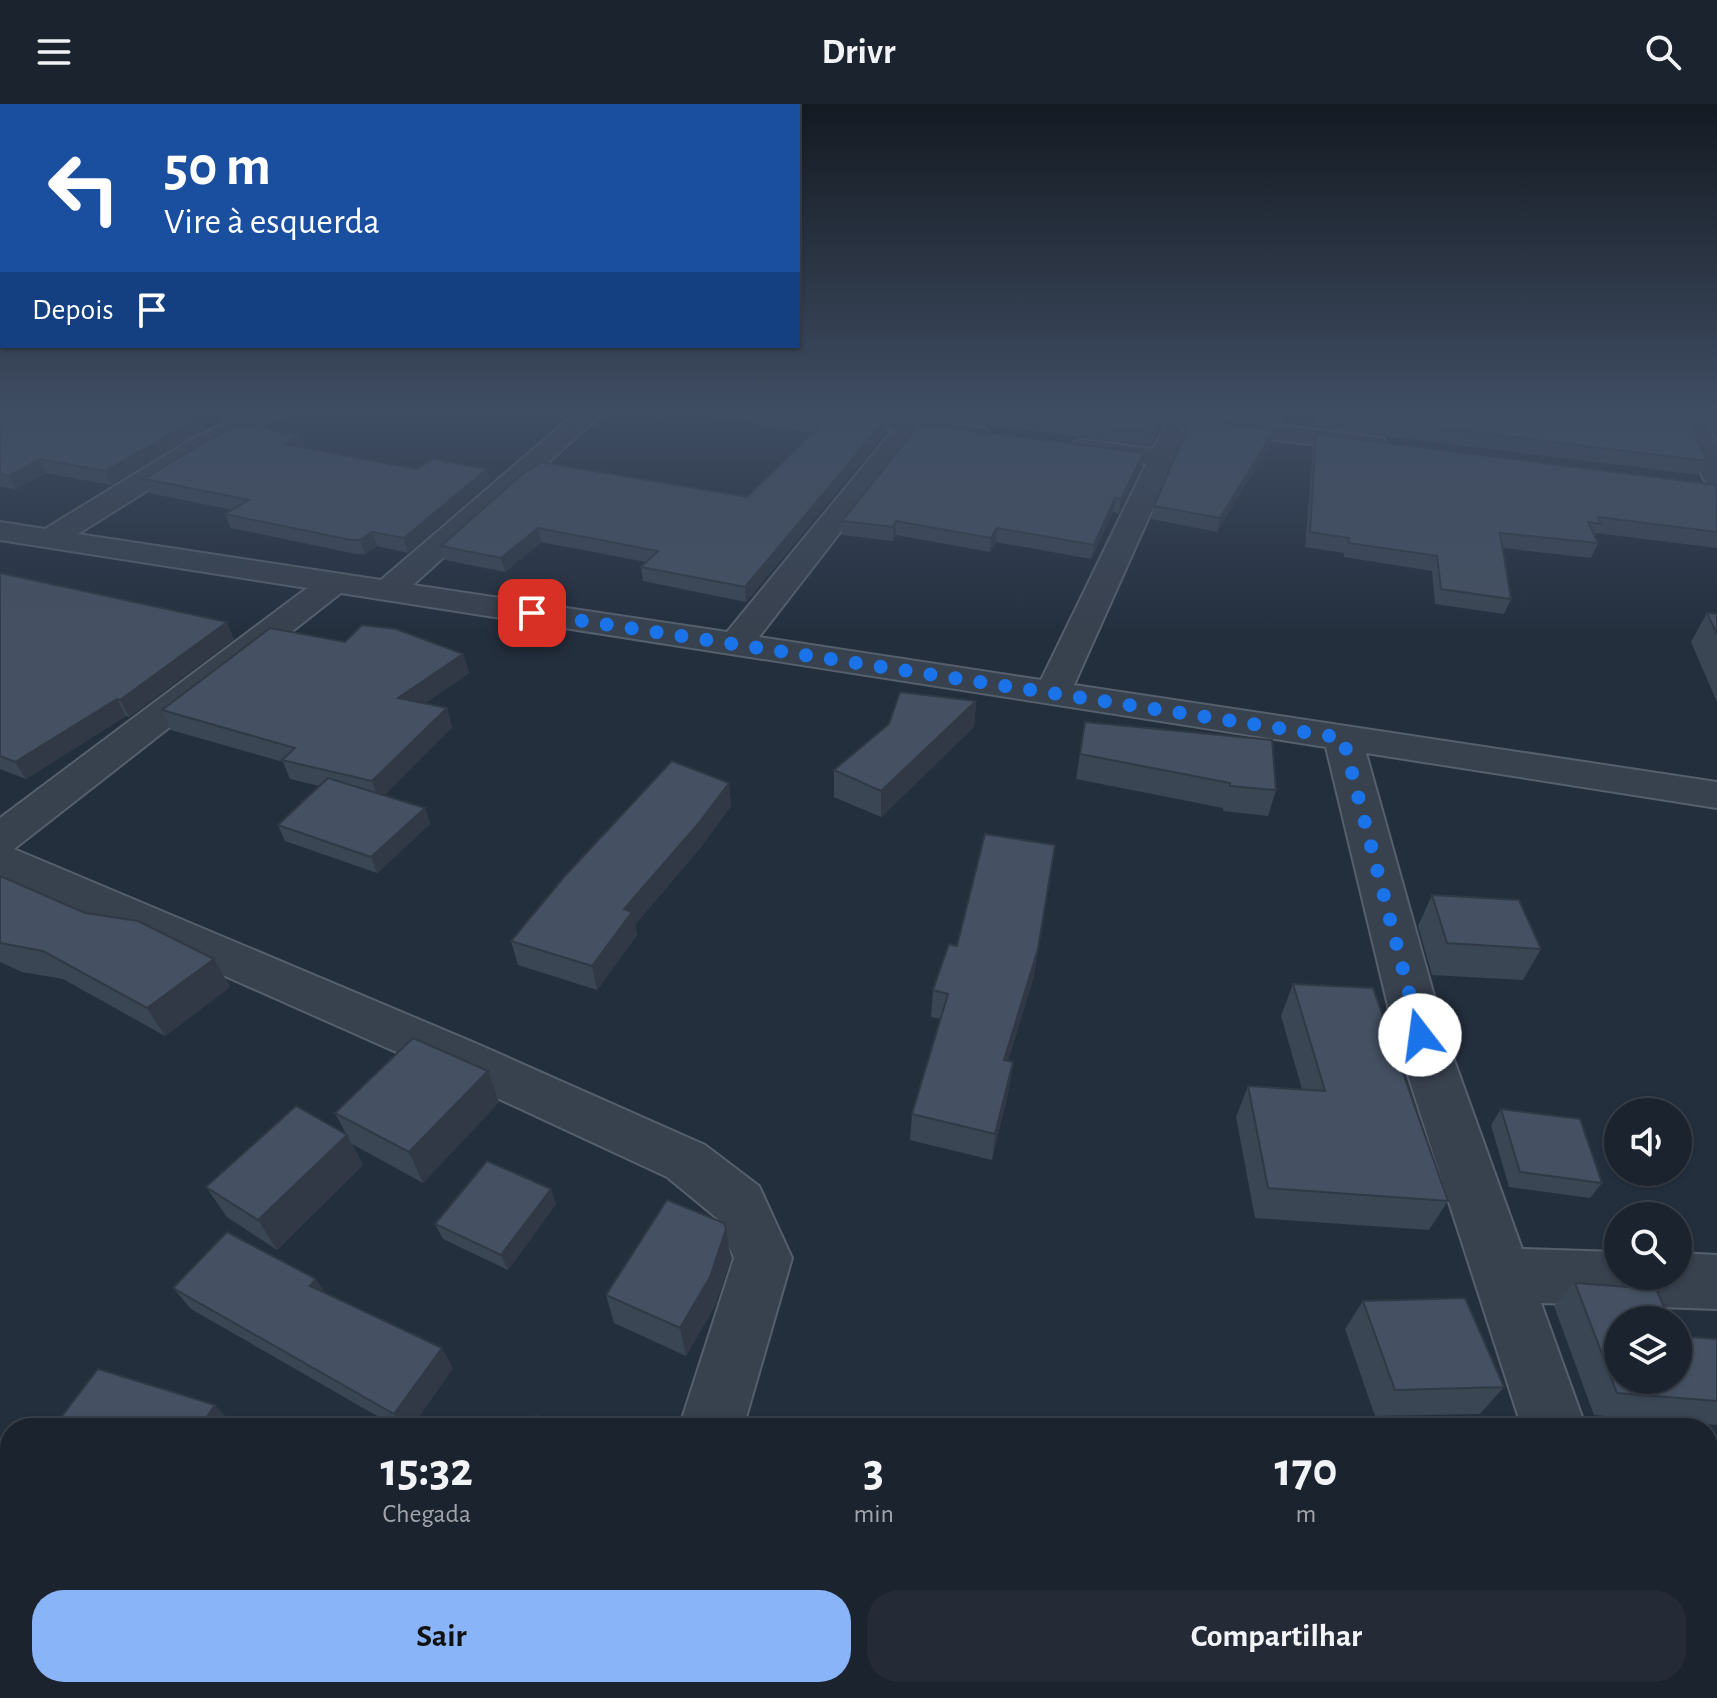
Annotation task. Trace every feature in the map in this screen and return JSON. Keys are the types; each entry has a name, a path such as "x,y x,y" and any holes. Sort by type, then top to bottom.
{"street":[{"path":"51,538 137,484"},
{"path":"387,591 506,484"},
{"path":"735,645 863,484"},
{"path":"1052,694 1149,484"},
{"path":"1686,485 1717,489"},
{"path":"0,531 1715,798"},
{"path":"0,839 334,583"},
{"path":"1343,738 1420,1035 1551,1418"},
{"path":"0,859 457,1057 686,1161 729,1194 739,1203 763,1258 714,1418"},
{"path":"1502,1275 1717,1282"}],"building":[{"path":"171,484 468,484 404,538 372,532 360,540 351,540 225,514 249,500"},
{"path":"510,484 673,484 747,497 760,484 831,484 745,587 641,567 658,551 538,528 501,558 441,546"},
{"path":"871,484 1128,484 1121,499 1115,498 1094,545 997,528 991,538 896,521 893,527 842,521"},
{"path":"1163,484 1241,484 1220,518 1154,506"},
{"path":"1313,484 1717,485 1717,532 1598,517 1601,524 1588,522 1598,543 1500,533 1511,599 1441,589 1437,556 1348,543 1349,538 1310,532"},
{"path":"0,573 227,622 120,700 15,762 0,756"},
{"path":"1707,613 1717,614 1717,634"},
{"path":"362,625 396,629 463,654 398,698 447,708 372,781 282,760 295,748 162,710 270,628 345,642"},
{"path":"900,692 976,701 881,791 834,770 889,724"},
{"path":"1085,722 1272,740 1276,790 1230,786 1230,783 1080,754"},
{"path":"672,761 729,783 698,824 624,909 632,912 592,966 511,941 565,876"},
{"path":"328,778 425,808 371,857 278,825"},
{"path":"985,834 1055,845 1038,949 1004,1060 1013,1062 995,1134 912,1114 948,994 933,990 949,944 957,946"},
{"path":"0,876 85,913 138,921 214,959 147,1008 43,951 0,943"},
{"path":"1432,895 1519,900 1541,949 1447,943"},
{"path":"1293,984 1373,988 1448,1201 1268,1188 1248,1086 1325,1091"},
{"path":"413,1038 488,1071 409,1152 335,1113"},
{"path":"296,1106 347,1135 258,1220 206,1187"},
{"path":"1501,1109 1580,1119 1602,1183 1520,1172"},
{"path":"487,1161 551,1189 501,1255 435,1224"},
{"path":"667,1200 724,1223 726,1229 710,1277 680,1328 606,1295"},
{"path":"227,1232 316,1279 310,1286 442,1348 394,1414 173,1288"},
{"path":"1575,1283 1604,1285 1604,1290 1656,1290 1664,1306 1604,1306 1604,1359"},
{"path":"1465,1298 1504,1387 1395,1390 1363,1301"},
{"path":"1692,1337 1717,1339 1717,1401 1630,1394 1692,1394"},
{"path":"98,1369 215,1405 206,1418 61,1418"}],"route":[{"path":"532,613 1343,738 1420,1035"}]}
